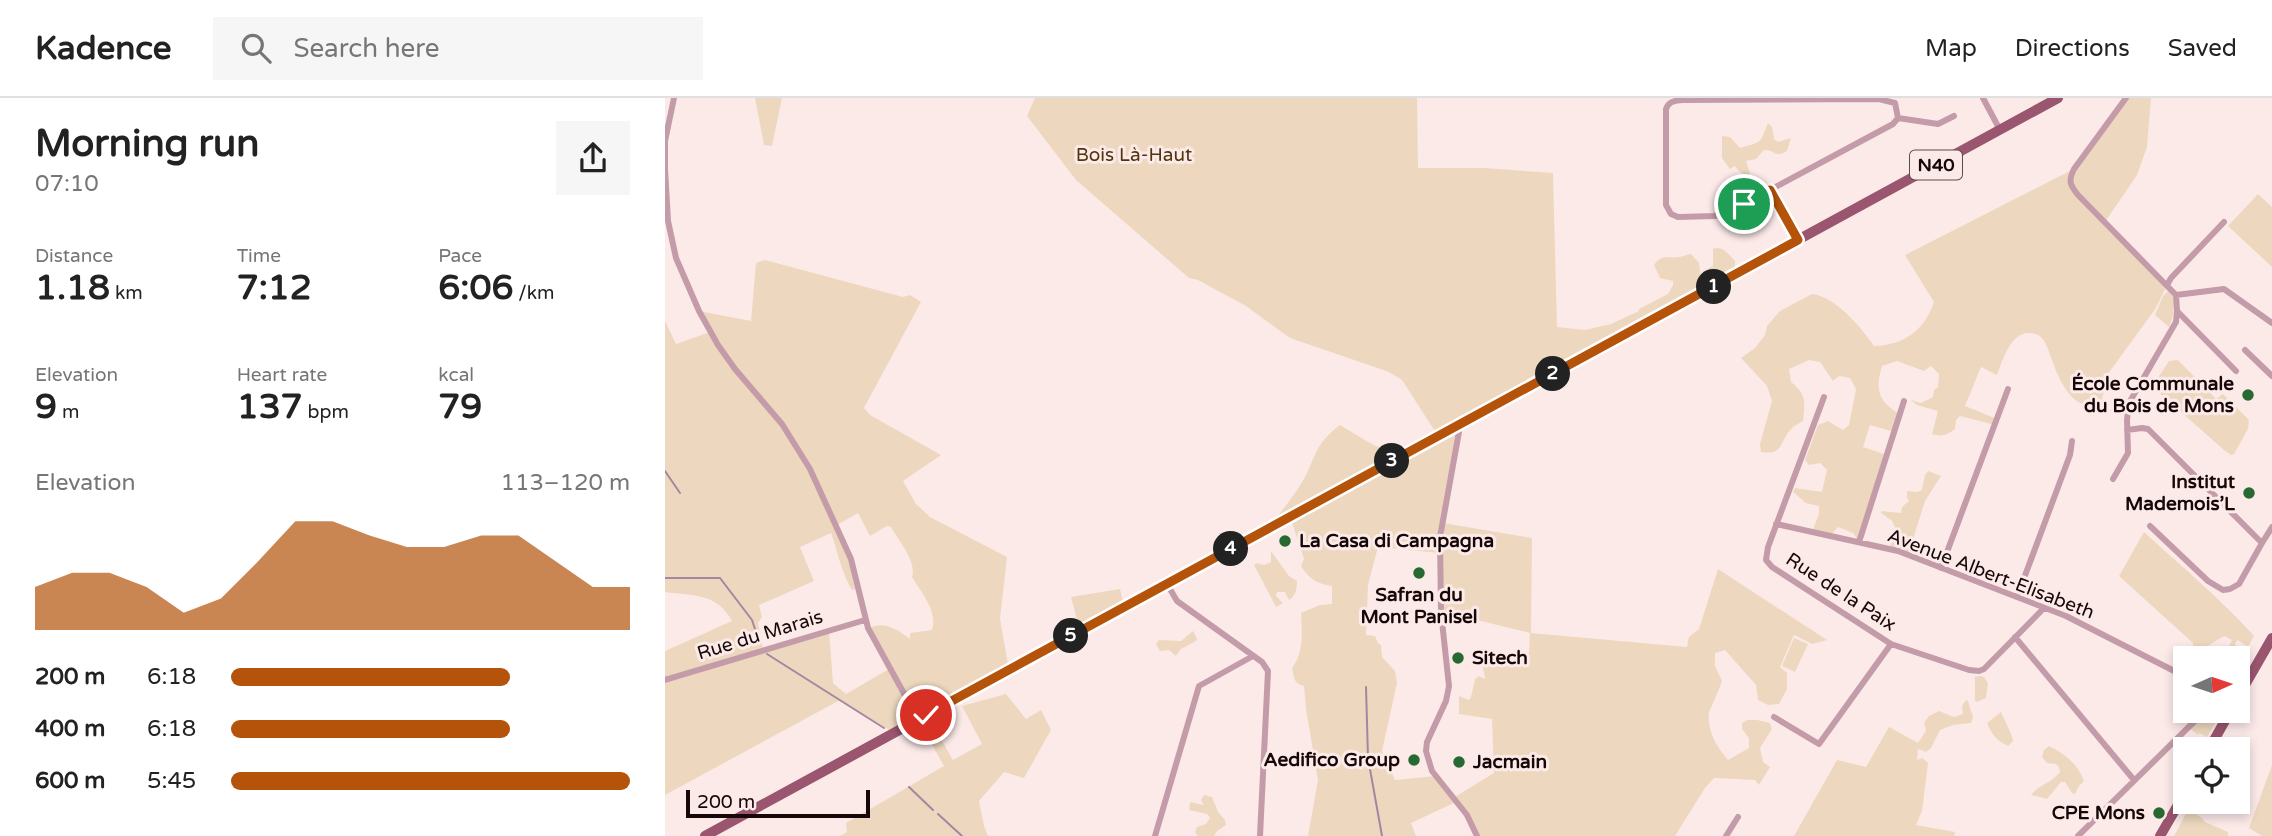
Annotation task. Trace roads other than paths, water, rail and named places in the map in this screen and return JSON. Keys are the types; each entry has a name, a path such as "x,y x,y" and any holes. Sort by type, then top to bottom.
{"main road":[{"name":"N40","path":"705,836 2058,98"},
{"path":"2251,674 2272,638"},
{"path":"2160,836 2173,814"}],"street":[{"path":"674,98 665,141 665,161 668,221 676,258 699,311 718,345 782,424 810,469 851,559 865,620 918,719"},
{"path":"1983,98 2000,130"},
{"path":"2113,479 2127,453 2129,403 2176,322 2177,312 2176,295 2069,184 2074,169 2126,98"},
{"path":"1879,99 1895,103 1898,118 1880,132 1716,216 1678,217 1672,215 1666,205 1666,109 1671,102 1879,99"},
{"path":"1898,118 1938,124 1954,116"},
{"path":"1770,190 1798,240"},
{"path":"2167,285 2224,222"},
{"path":"2176,295 2224,289 2272,323"},
{"path":"2177,312 2236,370"},
{"path":"2245,350 2272,376"},
{"path":"1941,568 2008,389"},
{"name":"Rue de la Paix","path":"1823,397 1767,547 1766,559 1772,567 1891,643 1969,670 1979,671 2044,608"},
{"path":"1859,542 1904,401"},
{"path":"1458,425 1440,537 1441,612 1449,686 1426,751 1432,771 1467,815 1477,836"},
{"path":"2127,430 2148,429 2262,543"},
{"path":"2017,597 2070,455 2072,441"},
{"name":"Avenue Albert-Elisabeth","path":"1776,524 1898,551 2078,622 2173,670"},
{"path":"2150,526 2208,581 2223,590 2239,584 2272,527"},
{"path":"1167,584 1177,601 1266,666 1268,677 1259,836"},
{"name":"Rue du Marais","path":"665,680 865,620"},
{"path":"2015,637 2134,780"},
{"path":"1773,717 1819,744 1891,643"},
{"path":"1154,836 1199,686 1253,656"},
{"path":"2078,836 2193,723"},
{"path":"1726,836 1738,817"}],"waterway":[{"path":"665,471 680,493"},
{"path":"665,578 720,578 752,620 756,632"},
{"path":"767,654 884,728"},
{"path":"1366,687 1368,758 1382,836"},
{"path":"909,787 933,810"},
{"path":"938,814 962,836"}],"place":[{"name":"École Communale du Bois de Mons","path":"2248,395"},
{"name":"Institut Mademois’L","path":"2249,493"},
{"name":"La Casa di Campagna","path":"1285,541"},
{"name":"Safran du Mont Panisel","path":"1419,573"},
{"name":"Sitech","path":"1458,658"},
{"name":"Aedifico Group","path":"1414,760"},
{"name":"Jacmain","path":"1459,762"},
{"name":"CPE Mons","path":"2159,813"}],"park label":[{"name":"Bois Là-Haut","path":"1134,155"}]}
